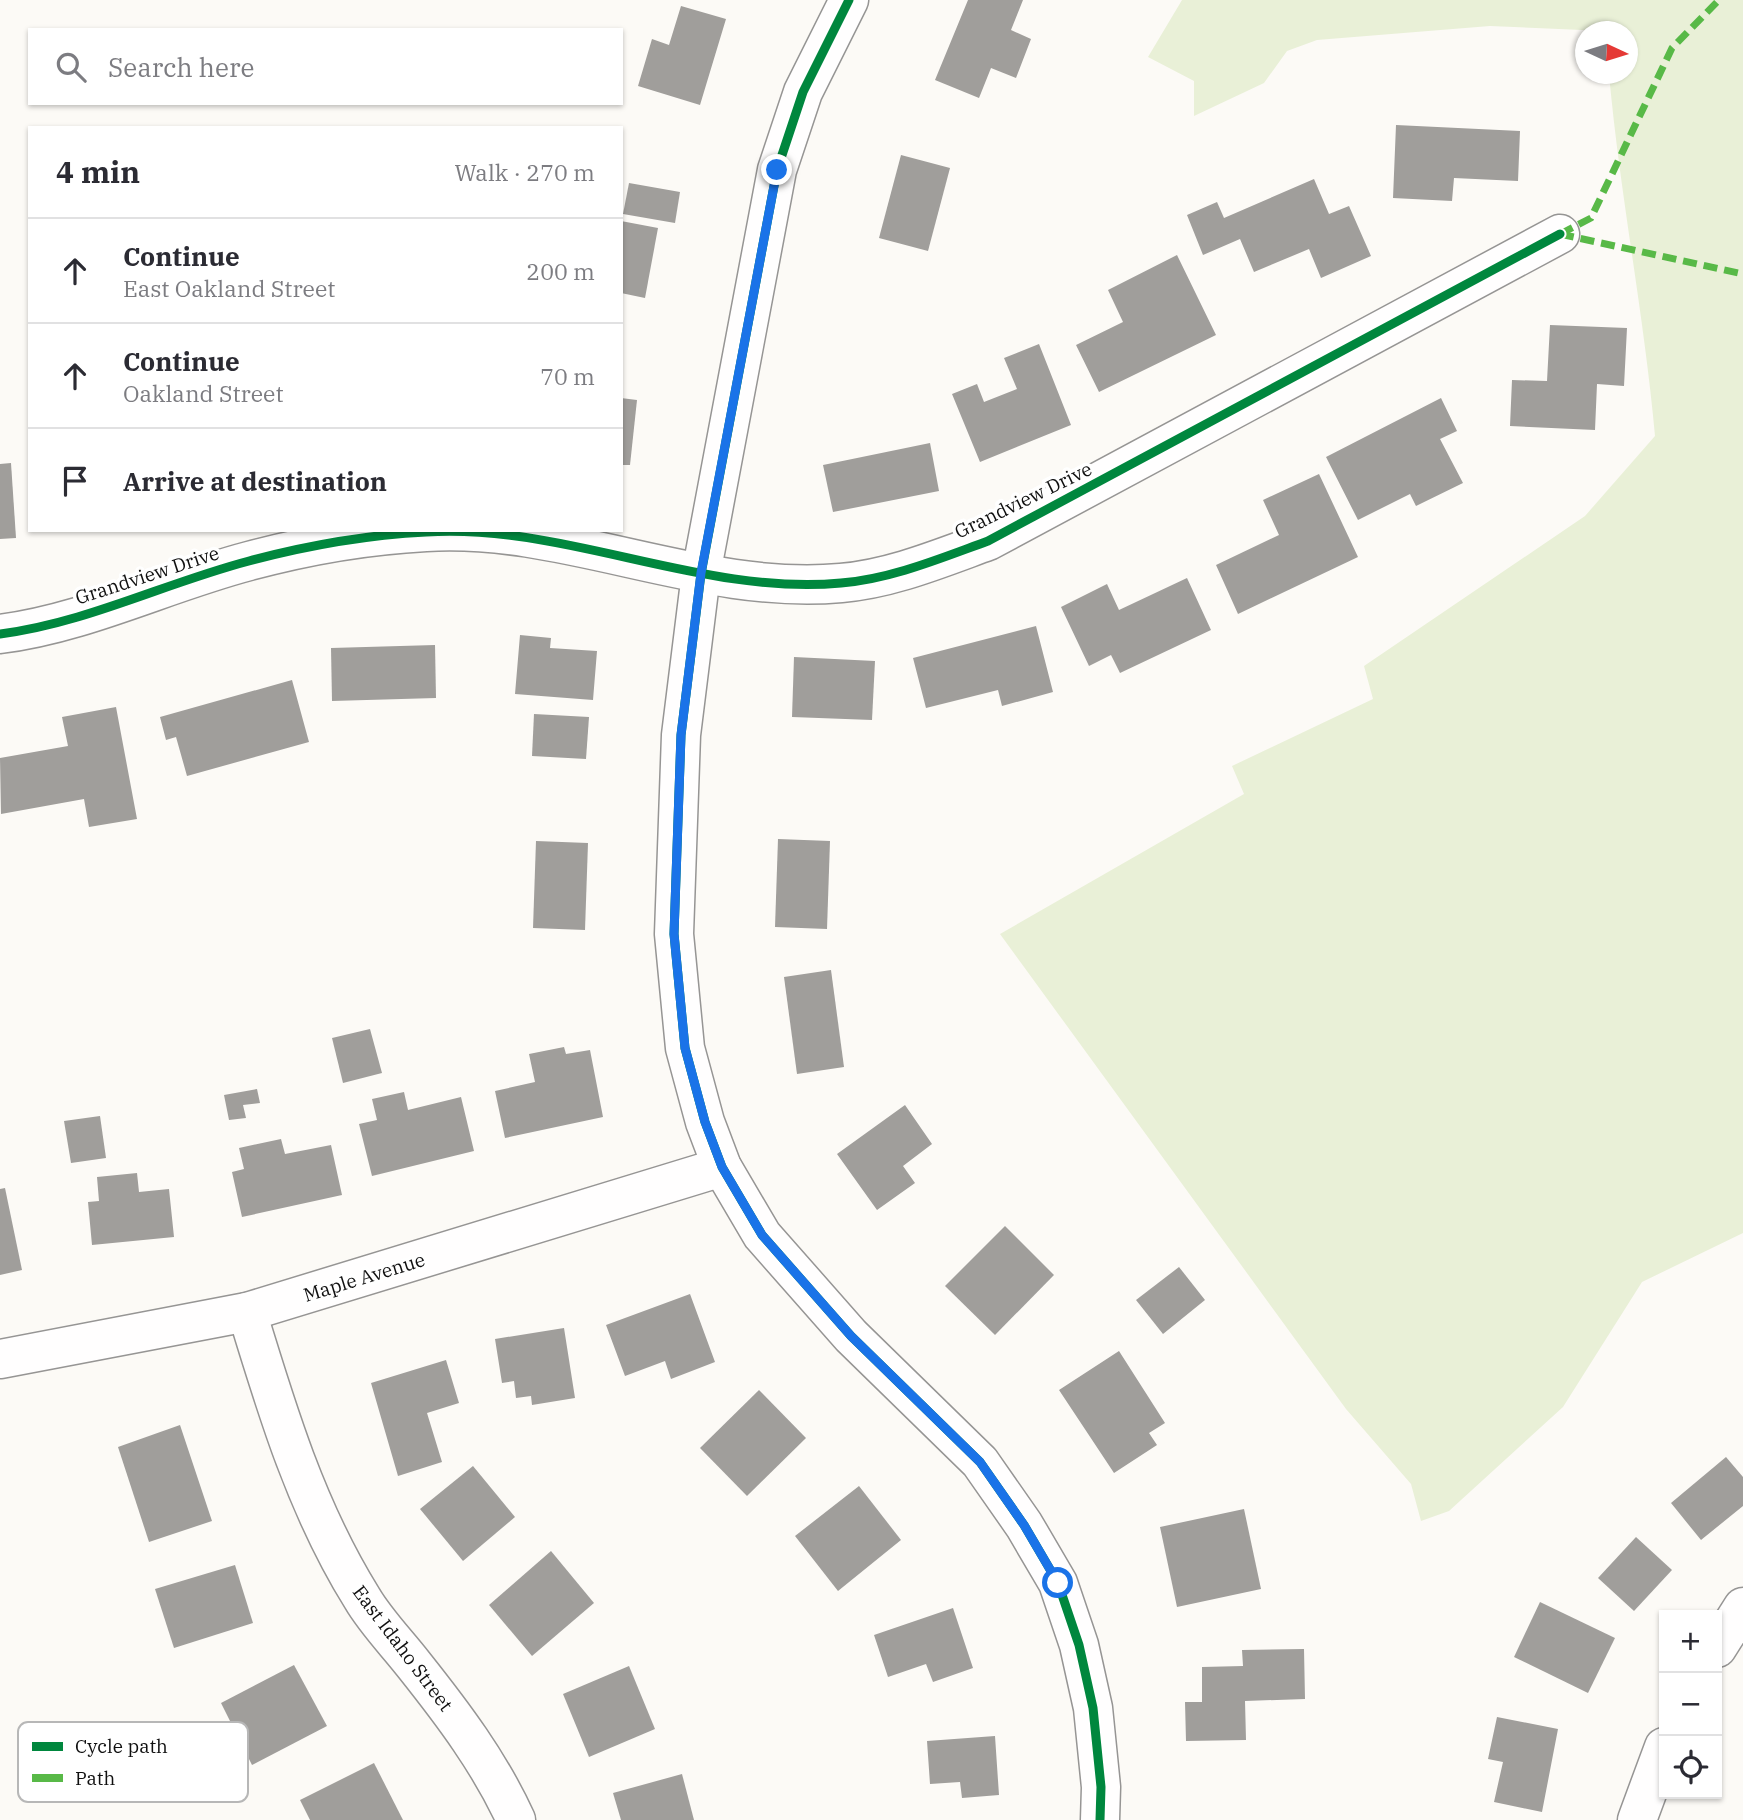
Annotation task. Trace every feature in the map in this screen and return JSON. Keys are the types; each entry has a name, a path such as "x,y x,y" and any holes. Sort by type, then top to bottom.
{"street":[{"path":"849,0 803,92 777,170 701,573 681,735 674,934 685,1048 705,1122 722,1167 762,1235 851,1336 980,1462 1024,1525 1058,1583 1079,1645 1093,1708 1101,1787 1100,1820"},
{"name":"Grandview Drive","path":"452,532 501,534 701,573 784,584 842,583 915,567 988,541 1560,234"},
{"name":"Grandview Drive","path":"0,634 37,629 249,561 335,543 420,532"},
{"name":"Maple Avenue","path":"0,1359 247,1312 722,1167"},
{"name":"East Idaho Street","path":"247,1312 281,1423 316,1512 362,1600 451,1710 498,1781 516,1820"},
{"path":"1722,1640 1743,1607"},
{"path":"1637,1820 1659,1761"}],"green space":[{"path":"1182,0 1743,0 1743,1233 1642,1282 1563,1407 1449,1511 1421,1521 1411,1484 1346,1409 1000,934 1244,794 1232,766 1373,699 1364,666 1585,516 1655,436 1610,84 1638,84 1638,21 1575,21 1575,30 1490,26 1317,40 1287,51 1264,83 1194,116 1194,81 1148,57"}],"building":[{"path":"968,0 1023,0 1011,30 1031,39 1016,78 991,68 979,98 935,80"},
{"path":"681,6 726,19 700,105 638,86 652,39 669,45"},
{"path":"1396,125 1520,131 1518,181 1454,178 1452,201 1393,198"},
{"path":"901,155 950,168 928,251 879,238"},
{"path":"1314,179 1329,214 1349,206 1371,256 1321,278 1309,249 1254,272 1240,239 1203,255 1187,215 1217,202 1224,218"},
{"path":"629,183 680,192 675,223 623,214"},
{"path":"623,221 658,228 645,298 623,293"},
{"path":"1177,255 1216,335 1099,392 1076,345 1123,322 1108,290"},
{"path":"1550,325 1627,328 1624,386 1597,384 1595,430 1510,426 1512,380 1547,381"},
{"path":"1039,344 1071,425 980,462 952,394 977,384 984,402 1017,389 1004,358"},
{"path":"623,398 637,400 630,465 623,465"},
{"path":"1441,398 1457,431 1440,439 1463,483 1416,506 1410,494 1358,520 1326,457"},
{"path":"930,443 939,491 833,512 823,465"},
{"path":"11,463 16,538 0,539 0,464"},
{"path":"1319,474 1358,557 1238,614 1216,565 1279,535 1263,500"},
{"path":"1187,578 1211,630 1120,673 1111,655 1089,666 1061,607 1107,584 1119,610"},
{"path":"1036,626 1053,692 1002,706 998,690 926,708 913,658"},
{"path":"520,635 551,638 550,648 597,651 593,700 515,694"},
{"path":"435,645 436,698 332,701 331,648"},
{"path":"794,657 875,661 872,720 792,717"},
{"path":"292,680 309,742 187,776 176,737 166,740 160,717"},
{"path":"116,707 137,819 89,827 84,799 1,814 0,758 68,746 62,717"},
{"path":"534,714 589,717 586,759 532,756"},
{"path":"778,839 830,841 827,929 775,927"},
{"path":"536,841 588,843 585,930 533,928"},
{"path":"831,970 844,1067 797,1074 784,977"},
{"path":"370,1029 382,1073 343,1083 332,1038"},
{"path":"564,1047 566,1054 590,1050 603,1117 505,1138 495,1091 535,1082 529,1054"},
{"path":"257,1089 260,1103 243,1105 246,1118 229,1120 224,1095"},
{"path":"404,1092 408,1110 461,1097 474,1151 372,1176 359,1124 377,1120 372,1099"},
{"path":"905,1105 932,1144 903,1166 915,1183 877,1210 837,1154"},
{"path":"100,1116 106,1158 71,1163 64,1121"},
{"path":"281,1139 285,1154 331,1145 342,1195 242,1217 232,1172 244,1169 239,1148"},
{"path":"137,1173 139,1192 169,1189 174,1237 92,1245 88,1202 99,1201 97,1177"},
{"path":"5,1188 22,1270 0,1275 0,1189"},
{"path":"1005,1226 1054,1275 995,1335 945,1286"},
{"path":"1179,1267 1205,1300 1163,1334 1136,1300"},
{"path":"690,1294 715,1362 671,1379 665,1361 625,1376 606,1325"},
{"path":"564,1328 575,1398 532,1405 531,1396 516,1398 514,1381 502,1383 495,1339"},
{"path":"1119,1351 1165,1423 1149,1433 1157,1445 1114,1473 1059,1390"},
{"path":"446,1360 459,1403 427,1413 442,1462 398,1476 371,1383"},
{"path":"759,1390 806,1438 747,1496 700,1448"},
{"path":"180,1425 212,1521 149,1542 118,1447"},
{"path":"1726,1457 1743,1477 1743,1506 1701,1540 1671,1503"},
{"path":"473,1466 515,1517 463,1561 420,1509"},
{"path":"859,1486 901,1540 838,1591 795,1536"},
{"path":"1244,1509 1261,1589 1177,1607 1160,1527"},
{"path":"1636,1537 1672,1570 1634,1611 1598,1578"},
{"path":"551,1551 594,1603 532,1656 489,1605"},
{"path":"235,1565 253,1623 174,1648 155,1589"},
{"path":"1540,1602 1615,1638 1588,1693 1514,1657"},
{"path":"953,1608 973,1668 933,1682 926,1664 888,1677 874,1635"},
{"path":"1304,1649 1305,1699 1245,1701 1246,1740 1186,1741 1185,1702 1202,1702 1202,1667 1243,1666 1242,1650"},
{"path":"294,1665 327,1726 252,1765 248,1757 248,1722 230,1722 221,1703"},
{"path":"629,1666 655,1729 589,1757 563,1694"},
{"path":"1497,1717 1558,1729 1542,1812 1494,1802 1503,1762 1488,1759"},
{"path":"995,1736 999,1795 962,1798 960,1782 930,1784 927,1741"},
{"path":"374,1763 403,1820 310,1820 300,1800"},
{"path":"682,1774 694,1820 621,1820 613,1793"}],"marked path":[{"path":"1560,234 1591,218 1672,48 1719,0"},
{"path":"1560,234 1743,274"}],"cycle path":[{"path":"849,0 803,92 777,170 701,574 681,735 674,934 685,1048 705,1122 722,1167 762,1235 851,1336 980,1462 1024,1525 1058,1583 1079,1645 1093,1708 1101,1787 1100,1820"},
{"path":"0,634 63,621 218,570 270,556 337,542 404,533 478,532 530,538 685,570 789,584 841,583 878,577 934,561 988,541 1560,234"}],"route":[{"path":"777,170 701,573 681,735 674,934 685,1048 705,1122 722,1167 762,1235 851,1336 980,1462 1024,1525 1058,1583"}]}
